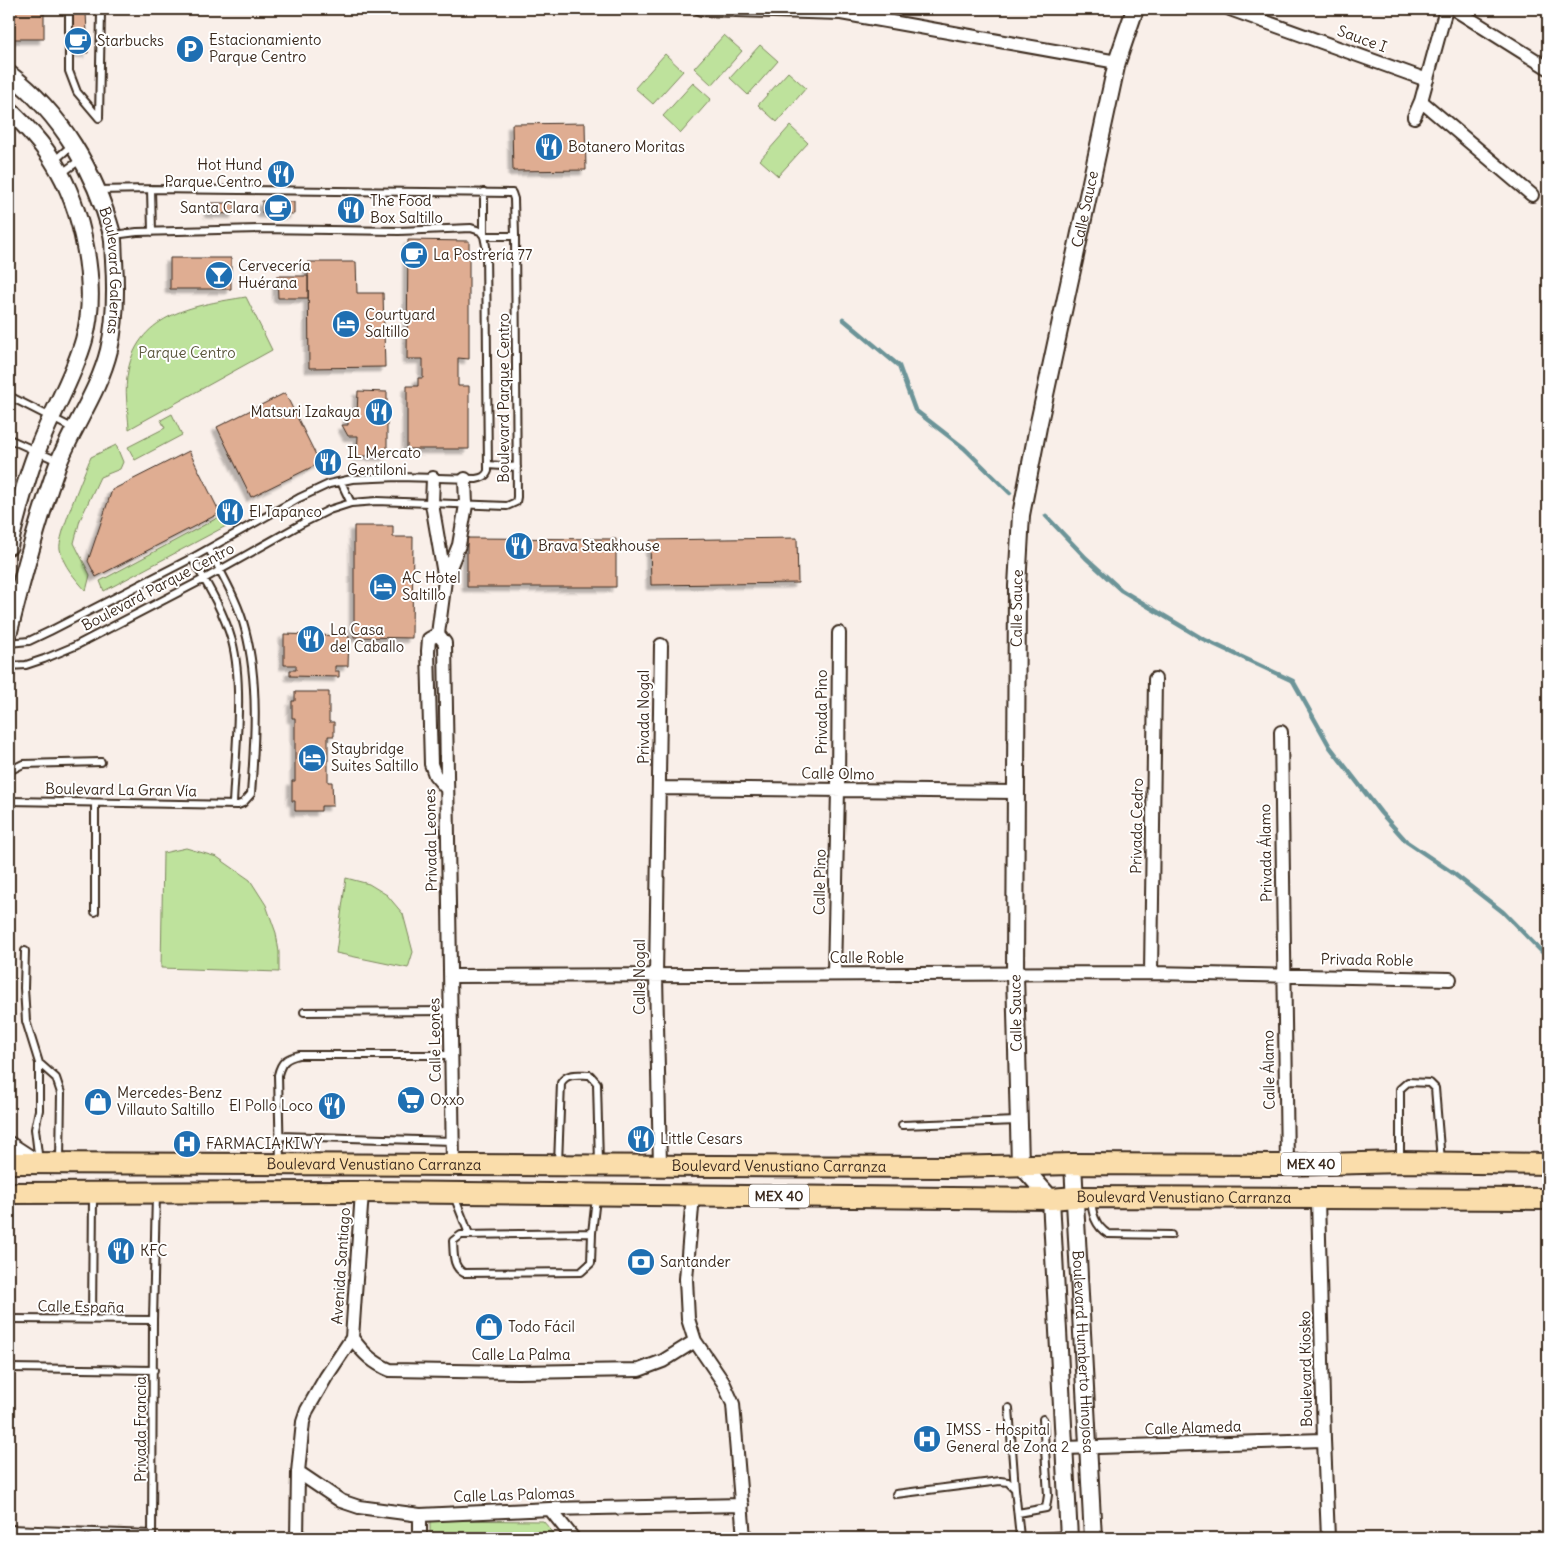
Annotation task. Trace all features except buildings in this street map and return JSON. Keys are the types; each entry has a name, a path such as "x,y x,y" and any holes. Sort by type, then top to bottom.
{"main road":[{"name":"Boulevard Venustiano Carranza","path":"9,1163 947,1167 1020,1164 1287,1165 1400,1162 1548,1164"},
{"name":"Boulevard Venustiano Carranza","path":"9,1194 362,1192 1051,1199 1548,1199"}],"street":[{"path":"701,9 842,11 1118,62"},
{"name":"Calle Sauce","path":"1020,1164 1015,974 1015,792 1017,586 1021,515 1038,427 1118,62 1135,9"},
{"name":"Sauce I","path":"1230,9 1427,80"},
{"path":"1414,117 1421,101 1446,9"},
{"path":"1454,9 1548,68"},
{"name":"Boulevard Galerías","path":"9,74 47,109 82,158 97,190 112,235 115,316 108,351 98,380 59,462 47,496 9,631"},
{"path":"1421,101 1532,195"},
{"name":"Boulevard Galerías","path":"9,110 39,140 57,168 73,204 83,240 90,309 84,339 72,377 37,451 9,546"},
{"path":"72,377 78,385 84,386 91,385 98,380"},
{"path":"433,478 432,504 445,580 442,639 429,639 428,651 431,764 435,775 446,789"},
{"path":"445,580 459,545 466,505 465,479"},
{"name":"Privada Pino","path":"838,790 839,633"},
{"name":"Privada Leones","path":"442,639 450,976"},
{"name":"Privada Nogal","path":"660,788 661,645"},
{"name":"Privada Cedro","path":"1151,973 1154,679"},
{"name":"Privada Álamo","path":"1281,732 1284,974"},
{"name":"Calle Olmo","path":"660,788 1015,792"},
{"name":"Calle Nogal","path":"660,788 656,976 660,1166"},
{"name":"Calle Pino","path":"834,974 838,790"},
{"name":"Calle Roble","path":"450,976 1284,974"},
{"name":"Privada Roble","path":"1284,974 1450,979"},
{"name":"Calle Álamo","path":"1284,974 1287,1165"},
{"name":"Calle Leones","path":"450,976 453,1165"},
{"path":"9,1146 37,1162"},
{"path":"1020,1164 1051,1199"},
{"name":"Boulevard Humberto Hinojosa","path":"1073,1164 1083,1198 1080,1298 1093,1538"},
{"name":"Avenida Santiago","path":"297,1538 298,1472 302,1422 307,1410 352,1338 362,1192"},
{"path":"693,1195 686,1279 688,1319 695,1341 720,1376 733,1404 744,1538"},
{"name":"Boulevard Kiosko","path":"1318,1198 1328,1538"},
{"name":"Boulevard Humberto Hinojosa","path":"1051,1199 1069,1536"},
{"path":"1056,1298 1080,1298"},
{"name":"Calle La Palma","path":"352,1338 373,1362 390,1370 518,1372 639,1370 663,1361 695,1341"},
{"name":"Calle Alameda","path":"1064,1448 1324,1440"},
{"name":"Calle Las Palomas","path":"298,1472 341,1500 359,1507 420,1515 550,1509 742,1505"},
{"path":"550,1509 573,1538"},
{"path":"420,1515 420,1538"}],"lane":[{"path":"69,9 69,71 77,92 99,118 101,12 99,9"},
{"path":"57,168 73,144"},
{"path":"57,168 82,158"},
{"path":"151,189 152,232"},
{"name":"Boulevard Parque Centro","path":"9,666 26,665 67,649 204,579 219,569 329,510 351,503 377,501 507,506 516,502 517,498 514,195 509,192 97,190"},
{"name":"Boulevard Parque Centro","path":"9,643 29,641 192,558 299,498 329,484 352,480 398,477 476,480 482,478 486,474 488,465 484,192"},
{"path":"112,235 260,229 399,231 471,228 480,231 484,236 515,236"},
{"path":"9,396 75,430"},
{"path":"9,439 59,462"},
{"path":"488,465 517,467"},
{"path":"341,482 351,503"},
{"path":"192,558 224,619 232,640 236,663 237,710 233,804 238,805 251,794 255,696 251,658 245,629 236,603 208,549"},
{"path":"9,771 23,764 101,762"},
{"name":"Boulevard La Gran Vía","path":"9,801 233,804"},
{"path":"95,803 95,912"},
{"path":"25,951 24,988 26,1021 39,1063 39,1110 35,1129 37,1162"},
{"path":"304,1012 450,1012"},
{"path":"280,1164 278,1075 280,1064 289,1058 298,1055 451,1055"},
{"path":"39,1063 56,1078 61,1093 60,1163"},
{"path":"558,1165 561,1084 566,1077 590,1075 598,1086 599,1165"},
{"path":"1400,1162 1400,1088 1408,1082 1430,1083 1435,1088 1441,1162"},
{"path":"902,1125 1018,1121"},
{"path":"280,1136 453,1141"},
{"path":"92,1320 93,1193"},
{"name":"Privada Francia","path":"152,1536 153,1320 156,1193"},
{"path":"453,1193 468,1234"},
{"path":"592,1233 461,1235 453,1241 455,1264 464,1273 581,1272 591,1263 596,1195"},
{"path":"1083,1198 1099,1226 1108,1234 1171,1235"},
{"name":"Calle España","path":"9,1319 153,1320"},
{"path":"9,1368 154,1370"},
{"path":"1009,1408 1020,1538 1069,1536"},
{"path":"1018,1513 1046,1508 1048,1496 1043,1419"},
{"path":"896,1494 1000,1481 1008,1482 1015,1489"},
{"path":"9,1529 152,1536"}],"green space":[{"path":"724,35 742,51 712,85 694,68"},
{"path":"760,45 778,61 748,95 730,78"},
{"path":"665,54 683,71 653,104 635,88"},
{"path":"788,72 806,88 777,122 758,105"},
{"path":"693,83 711,99 681,133 663,116"},
{"path":"790,126 808,143 778,176 760,160"},
{"name":"Parque Centro","path":"246,297 272,350 129,429 126,393 128,371 134,351 144,336 157,324 190,308"},
{"path":"172,414 182,435 135,460 128,447 165,428 161,420"},
{"path":"116,445 123,462 120,469 100,477 80,520 74,543 90,575 86,591 67,566 60,549 60,542 72,504 91,457"},
{"path":"221,516 226,526 104,591 100,581"},
{"path":"186,848 217,857 250,880 266,905 276,933 279,952 279,972 161,968 163,853"},
{"path":"346,878 369,884 387,895 403,914 413,952 408,968 336,953"},
{"path":"430,1520 543,1521 558,1538 430,1538"}],"waterway":[{"path":"843,319 899,366 915,410 964,448 1010,493"},
{"path":"1046,516 1086,558 1121,590 1201,638 1293,681 1330,747 1381,813 1407,842 1453,873 1503,912 1548,958"}],"place":[{"name":"Starbucks","path":"78,41"},
{"name":"Estacionamiento Parque Centro","path":"190,49"},
{"name":"Botanero Moritas","path":"549,147"},
{"name":"Hot Hund Parque Centro","path":"281,174"},
{"name":"Santa Clara","path":"278,208"},
{"name":"The Food Box Saltillo","path":"351,210"},
{"name":"La Postrería 77","path":"414,255"},
{"name":"Cervecería Huérana","path":"219,275"},
{"name":"Courtyard Saltillo","path":"346,324"},
{"name":"Matsuri Izakaya","path":"379,412"},
{"name":"IL Mercato Gentiloni","path":"328,462"},
{"name":"El Tapanco","path":"230,512"},
{"name":"Brava Steakhouse","path":"519,546"},
{"name":"AC Hotel Saltillo","path":"383,587"},
{"name":"La Casa del Caballo","path":"311,639"},
{"name":"Staybridge Suites Saltillo","path":"312,758"},
{"name":"Oxxo","path":"411,1100"},
{"name":"Mercedes-Benz Villauto Saltillo","path":"98,1102"},
{"name":"El Pollo Loco","path":"332,1106"},
{"name":"Little Cesars","path":"641,1139"},
{"name":"FARMACIA KIWY","path":"187,1144"},
{"name":"KFC","path":"121,1251"},
{"name":"Santander","path":"641,1262"},
{"name":"Todo Fácil","path":"489,1327"},
{"name":"IMSS - Hospital General de Zona 2","path":"927,1439"}]}
